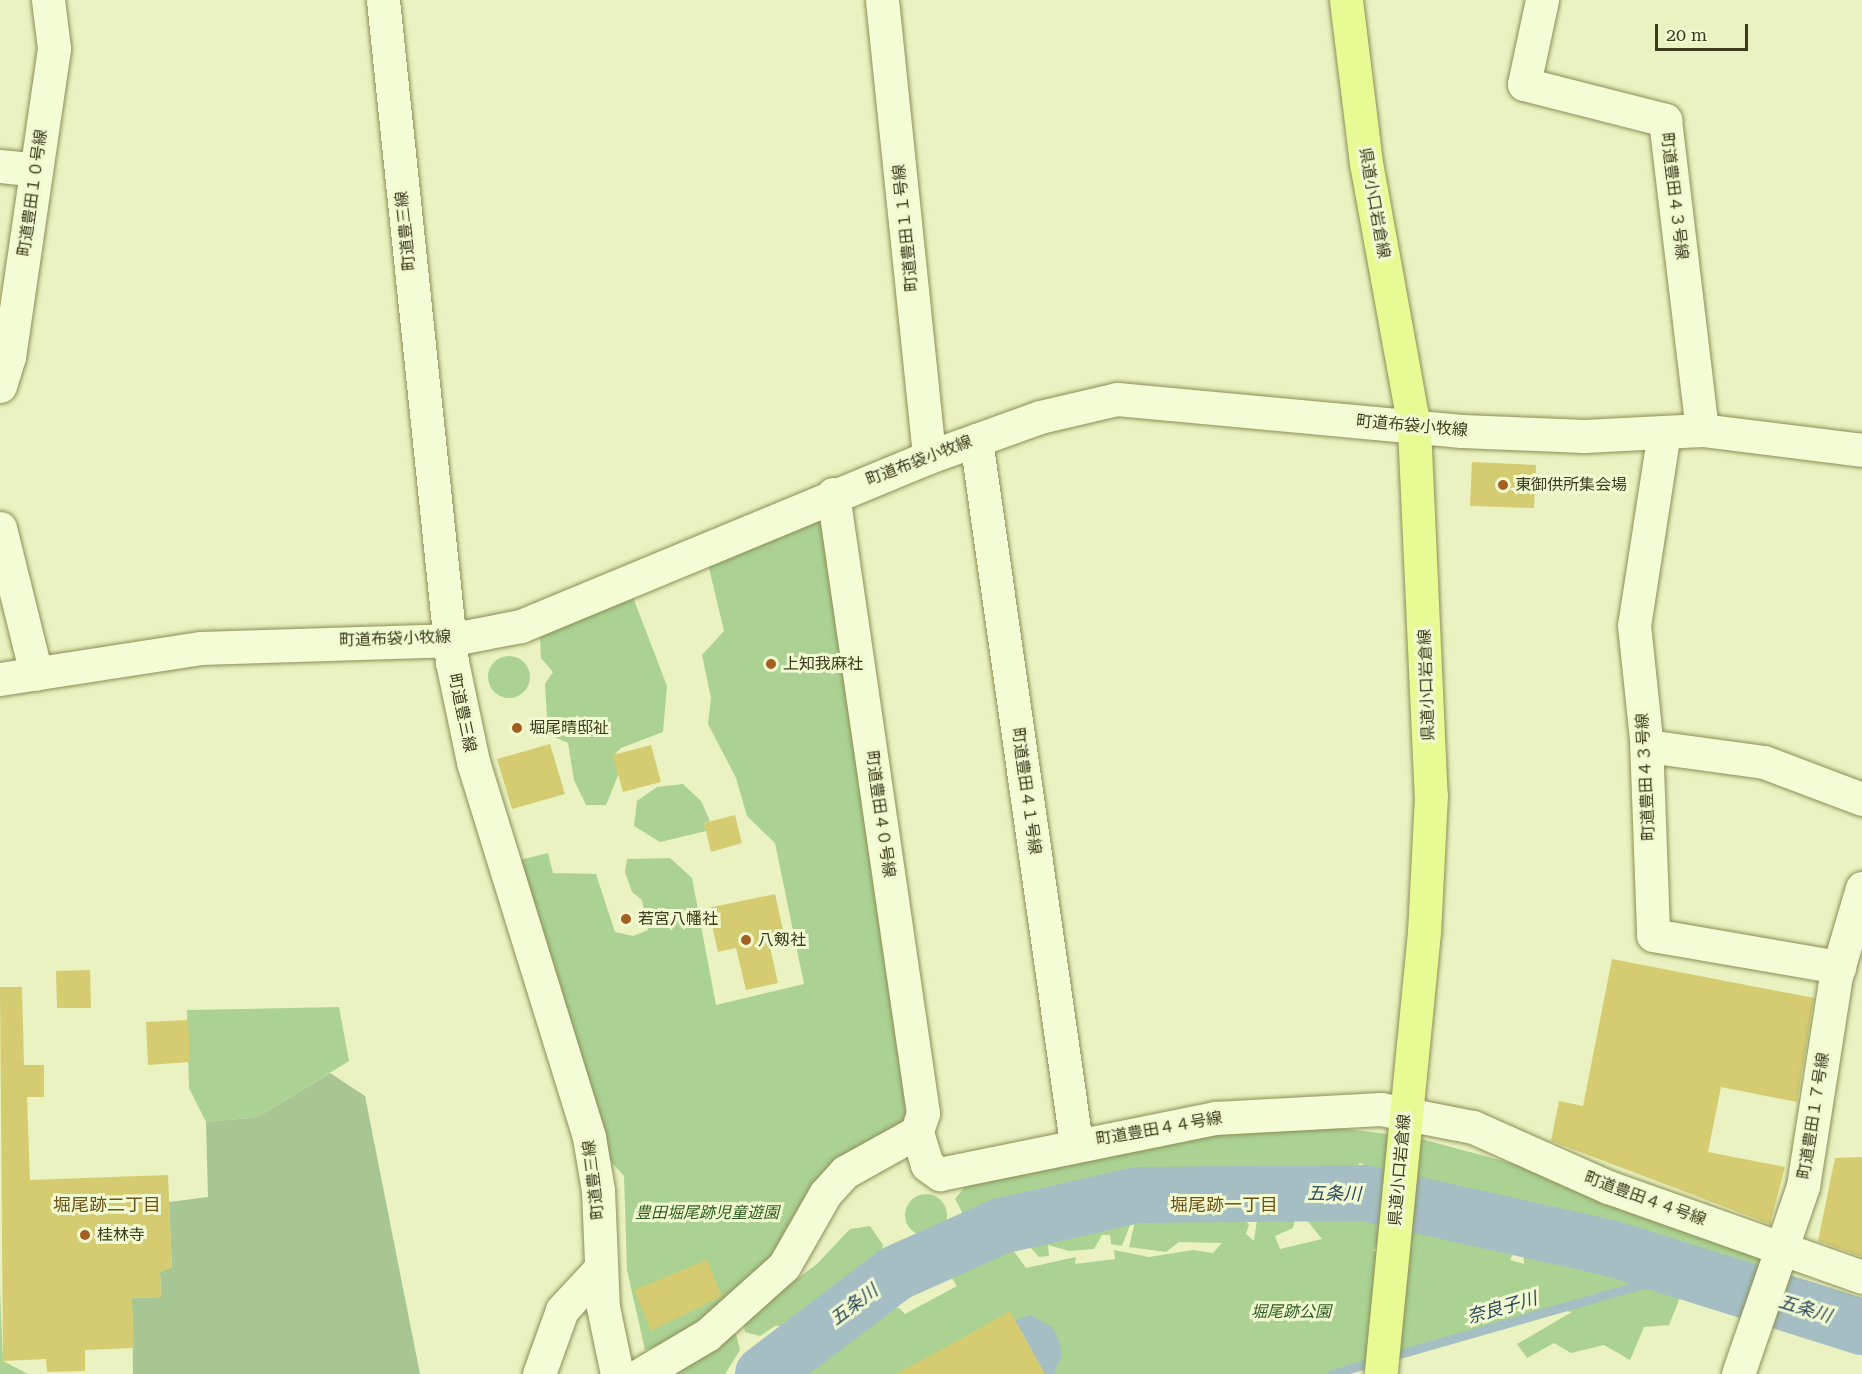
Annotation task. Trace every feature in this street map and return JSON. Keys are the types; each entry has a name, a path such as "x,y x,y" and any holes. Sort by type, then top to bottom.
{"main road":[{"name":"県道小口岩倉線","path":"1346,0 1366,164 1414,427 1431,795 1405,1119 1381,1374"}],"street":[{"name":"町道豊田１０号線","path":"0,386 54,48 48,0"},
{"name":"町道豊三線","path":"383,0 448,639 473,762 589,1137 599,1208 600,1269 617,1374"},
{"name":"町道豊田１１号線","path":"882,0 930,457"},
{"name":"町道豊田４３号線","path":"1542,0 1524,84 1665,120 1702,430"},
{"path":"0,166 36,170"},
{"name":"町道布袋小牧線","path":"0,679 200,648 448,639 521,626 833,494 930,457 976,440 1117,399 1414,427 1584,436 1702,430 1862,450"},
{"name":"町道豊田４３号線","path":"1664,432 1634,625 1647,746 1653,935 1839,967"},
{"name":"町道豊田４１号線","path":"976,440 1076,1143"},
{"name":"町道豊田４０号線","path":"833,494 923,1113 917,1132"},
{"path":"0,528 36,674"},
{"path":"1647,746 1764,762 1862,799"},
{"name":"町道豊田１７号線","path":"1738,1374 1751,1327 1780,1253 1808,1166 1839,967 1862,888"},
{"name":"町道豊田４４号線","path":"917,1132 927,1165 940,1174 1076,1143 1246,1115 1381,1108 1405,1119 1473,1127 1608,1187 1780,1253 1862,1277"},
{"path":"641,1374 707,1335 784,1266 825,1194 845,1172 917,1132"},
{"path":"539,1374 562,1311 600,1269"}],"green space":[{"name":"豊田堀尾跡児童遊園","path":"833,494 911,1108 903,1124 772,1262 702,1330 645,1350 627,1270 624,1176 589,1137 504,864 548,853 553,873 596,874 615,932 633,936 648,930 642,900 632,892 625,872 627,859 670,858 692,878 716,1005 804,984 775,843 747,816 736,778 708,724 711,698 702,655 724,631 704,547"},
{"path":"626,579 667,686 663,732 621,748 614,755 619,773 606,805 586,805 574,780 568,743 548,734 545,684 553,672 541,658 539,618"},
{"path":"509,656 524,662 530,677 524,692 509,698 494,692 488,677 494,662"},
{"path":"683,784 701,801 710,821 704,823 706,831 660,842 634,826 637,801 657,787"},
{"path":"339,1007 349,1061 258,1117 206,1122 189,1088 187,1010"},
{"path":"330,1073 365,1096 420,1374 133,1374 132,1298 161,1297 160,1272 172,1267 169,1202 208,1197 206,1122 258,1117"},
{"path":"1311,1125 1414,1137 1522,1166 1762,1256 1760,1271 1742,1287 1719,1275 1687,1280 1650,1254 1617,1256 1579,1247 1544,1223 1463,1202 1444,1185 1406,1189 1360,1163 1349,1172 1313,1179 1307,1168 1235,1185 1210,1179 1204,1188 1149,1182 1132,1188 1097,1185 1089,1198 1068,1189 1056,1202 1030,1206 1014,1198 1013,1211 978,1223 963,1214 955,1199 981,1167 1180,1132"},
{"name":"堀尾跡公園","path":"1259,1187 1272,1187 1297,1208 1293,1228 1275,1236 1280,1249 1322,1239 1305,1218 1306,1203 1344,1196 1376,1205 1390,1224 1373,1251 1390,1252 1392,1212 1458,1208 1501,1229 1517,1247 1510,1260 1524,1264 1523,1250 1551,1244 1608,1257 1612,1267 1639,1263 1681,1288 1678,1303 1669,1325 1644,1327 1630,1360 1604,1345 1571,1353 1554,1343 1527,1358 1517,1344 1572,1312 1555,1309 1508,1328 1332,1374 788,1374 817,1341 831,1330 848,1331 863,1310 899,1308 905,1314 957,1286 945,1267 977,1243 985,1228 1005,1220 1020,1227 1033,1212 1109,1223 1115,1209 1132,1220 1122,1246 1111,1244 1110,1235 1102,1235 1094,1249 1069,1251 1048,1245 1049,1256 1039,1257 1029,1246 1033,1236 1022,1232 1008,1243 1026,1268 1076,1257 1075,1264 1115,1259 1114,1250 1149,1257 1193,1250 1213,1253 1222,1243 1179,1242 1166,1252 1129,1247 1138,1208 1173,1201 1238,1202 1236,1214 1249,1224 1246,1234 1254,1241 1257,1220 1246,1205"},
{"path":"926,1194 941,1200 947,1215 941,1230 926,1236 911,1230 905,1215 911,1200"},
{"path":"870,1226 883,1245 879,1262 816,1301 813,1315 793,1326 775,1326 760,1336 745,1332 743,1319 817,1264 850,1229"},
{"path":"0,1289 3,1361 28,1374 0,1374"},
{"path":"723,1332 736,1334 740,1350 725,1374 670,1374"}],"water":[{"path":"1031,1315 1052,1327 1059,1340 1062,1355 1054,1374 1045,1374 1015,1320"}],"building":[{"name":"東御供所集会場","path":"1472,462 1536,465 1534,508 1470,506"},
{"path":"550,744 565,794 512,809 497,759"},
{"path":"651,745 661,782 623,792 613,755"},
{"path":"735,815 742,843 711,852 704,823"},
{"name":"八剱社","path":"775,894 785,939 769,942 778,983 746,990 736,948 718,952 708,908"},
{"path":"1612,959 1814,998 1797,1102 1721,1087 1708,1152 1785,1167 1770,1224 1551,1141 1559,1101 1583,1106"},
{"path":"90,970 91,1008 57,1008 56,971"},
{"name":"桂林寺","path":"0,987 22,987 24,1065 44,1065 44,1097 27,1097 30,1180 168,1175 172,1267 160,1272 161,1297 132,1298 134,1348 85,1350 85,1371 47,1372 46,1359 3,1361"},
{"path":"188,1020 190,1062 148,1065 146,1022"},
{"path":"1862,1157 1862,1257 1818,1241 1835,1158"},
{"path":"707,1260 722,1296 651,1331 634,1290"},
{"path":"1010,1311 1045,1374 896,1374 957,1341"}],"waterway":[{"name":"五条川","path":"763,1374 896,1273 1001,1226 1138,1195 1364,1193 1610,1248 1862,1327"},
{"name":"奈良子川","path":"1389,1357 1681,1273"},
{"name":"奈良子川","path":"1332,1374 1376,1361"}],"place":[{"name":"東御供所集会場","path":"1503,485"},
{"name":"上知我麻社","path":"771,664"},
{"name":"堀尾晴邸祉","path":"517,728"},
{"name":"若宮八幡社","path":"626,919"},
{"name":"八剱社","path":"746,940"},
{"name":"桂林寺","path":"85,1235"}],"district":[{"name":"堀尾跡二丁目","path":"107,1205"},
{"name":"堀尾跡一丁目","path":"1224,1205"}]}
